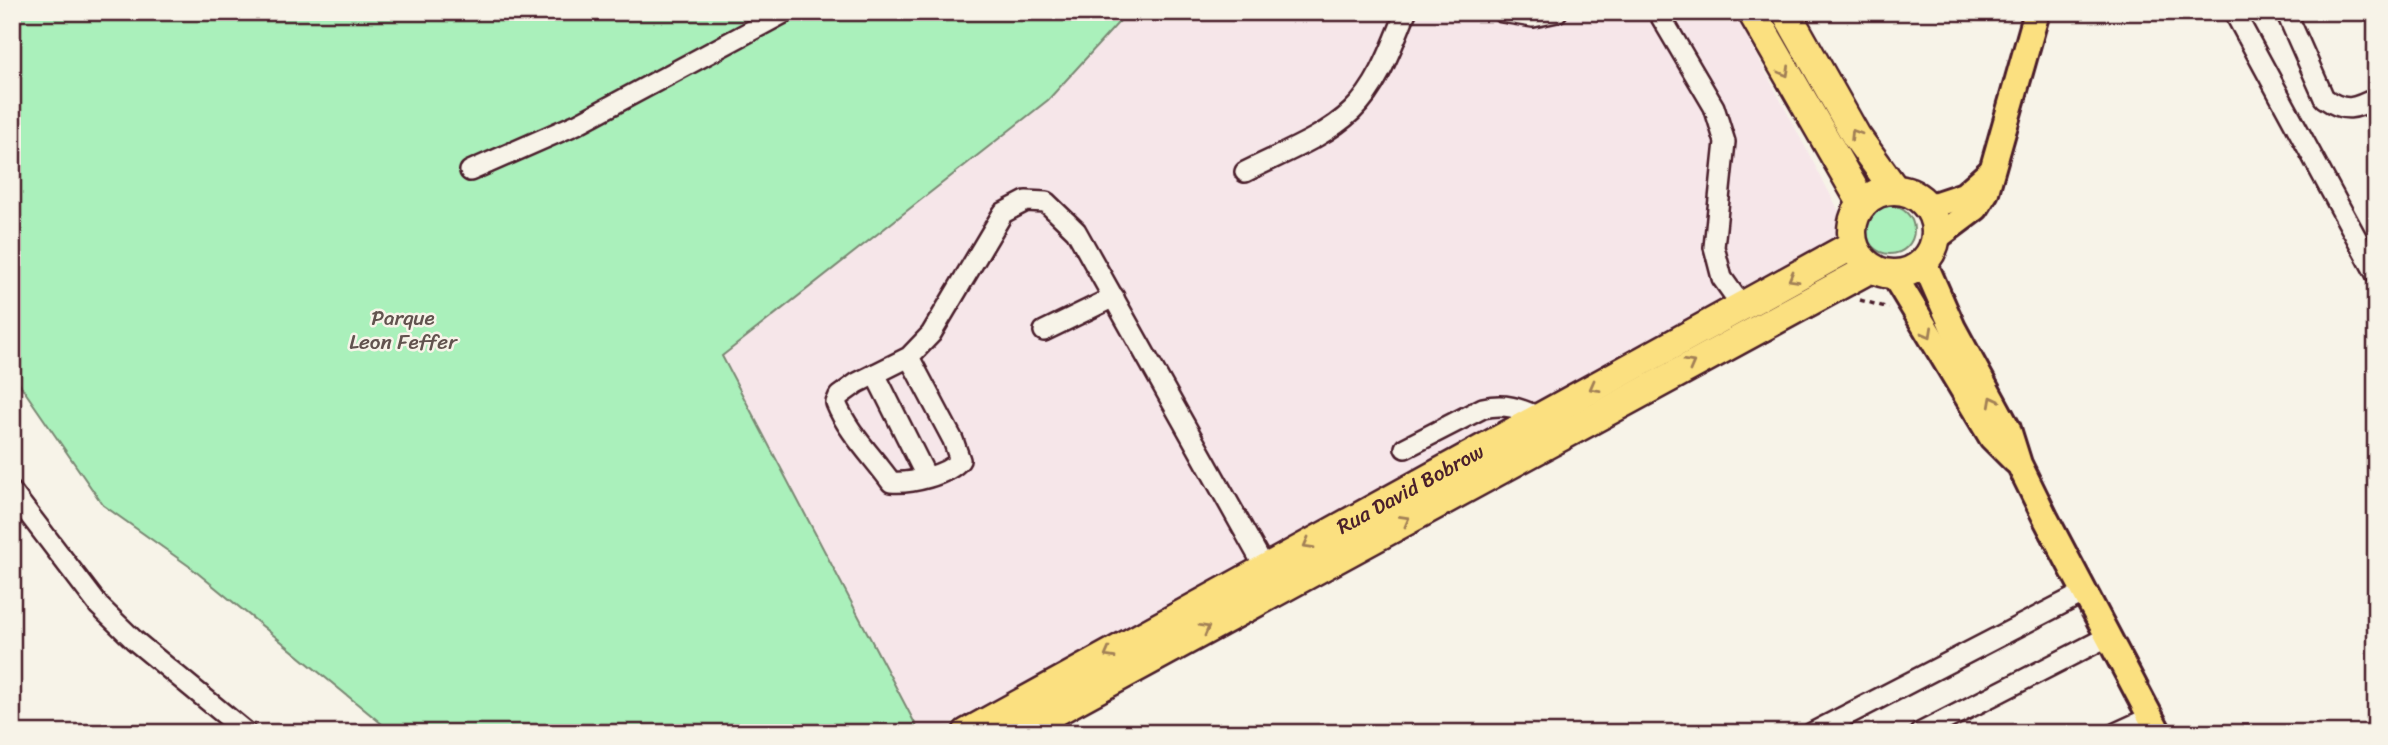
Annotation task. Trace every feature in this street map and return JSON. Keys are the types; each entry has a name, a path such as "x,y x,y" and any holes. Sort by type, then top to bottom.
{"highway":[{"path":"1752,12 1862,203"},
{"path":"1786,12 1856,136 1895,190"},
{"path":"1895,190 1914,195 1928,206 1935,221 1930,250 1905,273 1882,271 1853,245 1852,223 1862,203 1883,191 1895,190"},
{"name":"Rua David Bobrow","path":"967,733 1853,245"},
{"name":"Rua David Bobrow","path":"1016,733 1882,271"}],"main road":[{"path":"2037,12 1988,187 1976,208 1930,250 1953,328 2008,429 2019,464 2155,725"},
{"path":"1928,206 1964,195 1990,173"},
{"path":"1882,271 1992,438 2019,464"}],"lane":[{"path":"470,171 577,124 786,12"},
{"path":"1245,173 1338,123 1354,109 1384,64 1406,12"},
{"path":"1502,12 1533,17 1558,12"},
{"path":"1658,12 1714,107 1725,142 1714,247 1722,278 1742,306"},
{"path":"2234,12 2376,274"},
{"path":"2286,12 2324,98 2337,108 2353,110 2376,98"},
{"path":"909,357 960,453 960,460 956,466 902,483 891,482 839,412 836,403 839,396 909,357 931,334 1003,213 1026,201 1046,202 1076,231 1265,568"},
{"path":"1044,331 1114,297"},
{"path":"876,374 926,475"},
{"path":"1405,448 1483,408 1497,405 1517,407 1539,417"},
{"path":"12,492 99,606 134,640 247,733"},
{"path":"1812,733 2085,592"},
{"path":"1920,733 2109,636"},
{"path":"2116,733 2155,725"}],"shaded area":[{"path":"1128,12 1734,12 1839,211 1842,226 1836,241 1822,251 932,733 920,733 722,356 1048,100"}],"green space":[{"name":"Parque Leon Feffer","path":"12,12 1128,12 1048,100 722,356 920,733 393,733 189,566 103,505 12,373"},
{"path":"1890,206 1907,213 1914,230 1907,247 1890,254 1873,247 1866,230 1873,213"}]}
